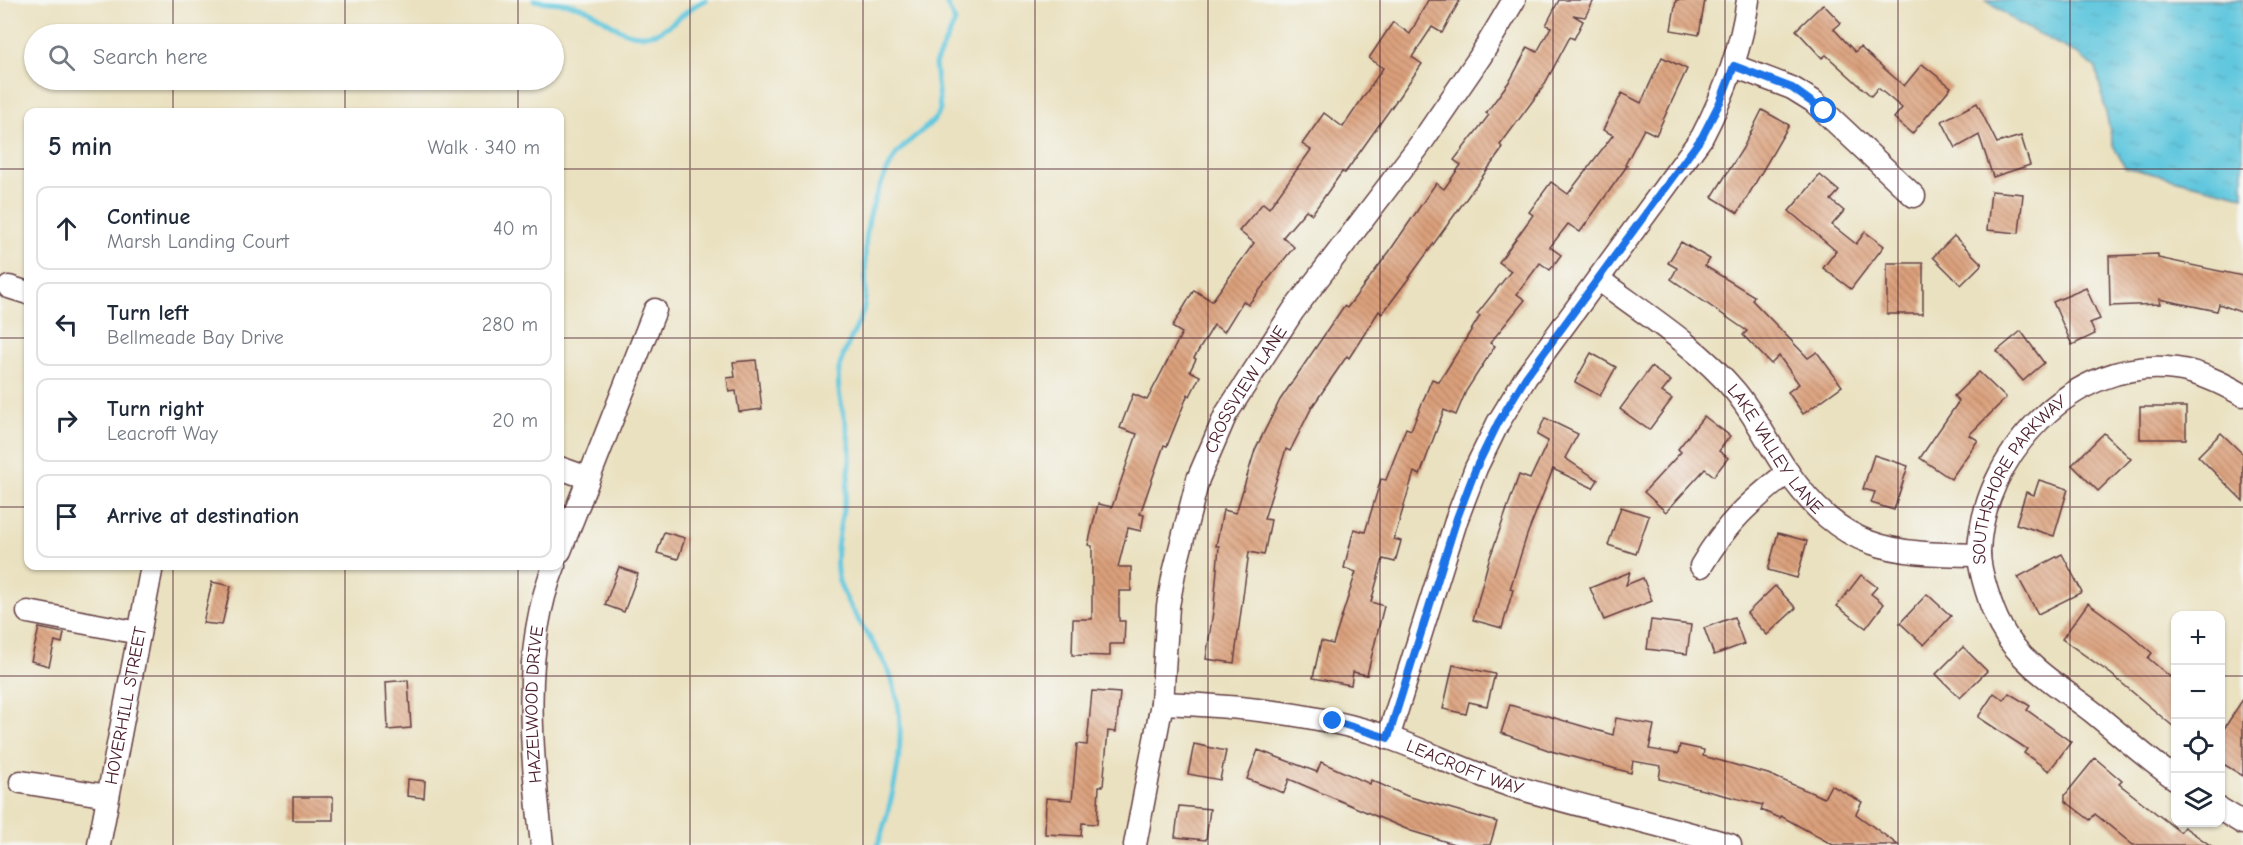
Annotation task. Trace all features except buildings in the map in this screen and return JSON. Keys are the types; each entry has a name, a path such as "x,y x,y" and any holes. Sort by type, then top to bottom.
{"street":[{"name":"CROSSVIEW LANE","path":"1135,845 1162,703 1168,606 1174,573 1198,480 1226,414 1293,311 1419,146 1480,57 1514,0"},
{"path":"1388,738 1457,518 1476,468 1498,423 1526,377 1702,137 1720,102 1734,66 1748,0"},
{"path":"1734,66 1792,88 1813,101 1914,196"},
{"name":"LAKE VALLEY LANE","path":"1599,279 1714,368 1737,393 1788,472 1826,517 1845,532 1869,544 1910,553 1979,555"},
{"path":"564,541 655,310"},
{"name":"SOUTHSHORE PARKWAY","path":"2171,776 2022,656 2001,628 1979,555 1985,511 2003,471 2018,446 2045,414 2072,391 2104,378 2142,369 2175,369 2210,377 2243,395"},
{"path":"564,469 588,478"},
{"path":"1701,566 1726,526 1746,506 1788,472"},
{"name":"HOVERHILL STREET","path":"99,845 151,570"},
{"name":"HAZELWOOD DRIVE","path":"542,845 532,692 537,620 553,570"},
{"path":"28,612 139,633"},
{"name":"LEACROFT WAY","path":"1162,703 1333,721 1388,738 1497,781 1567,803 1730,845"},
{"path":"21,782 108,796"},
{"path":"2225,812 2243,823"}],"water":[{"path":"1986,0 2243,0 2243,196 2125,167 2113,145 2096,68 2077,54 2016,22"}],"waterway":[{"path":"534,0 566,3 584,8 635,35 656,33 668,27 692,7 706,0"},
{"path":"878,845 899,759 899,714 896,693 889,672 848,603 839,581 837,552 848,483 850,451 838,380 843,355 863,311 866,293 866,239 869,218 876,197 899,151 932,122 940,110 935,64 955,22 945,0"}],"route":[{"path":"1333,721 1388,738 1405,690 1457,518 1476,468 1498,423 1526,377 1682,168 1702,137 1720,102 1734,66 1792,88 1824,111"}]}
